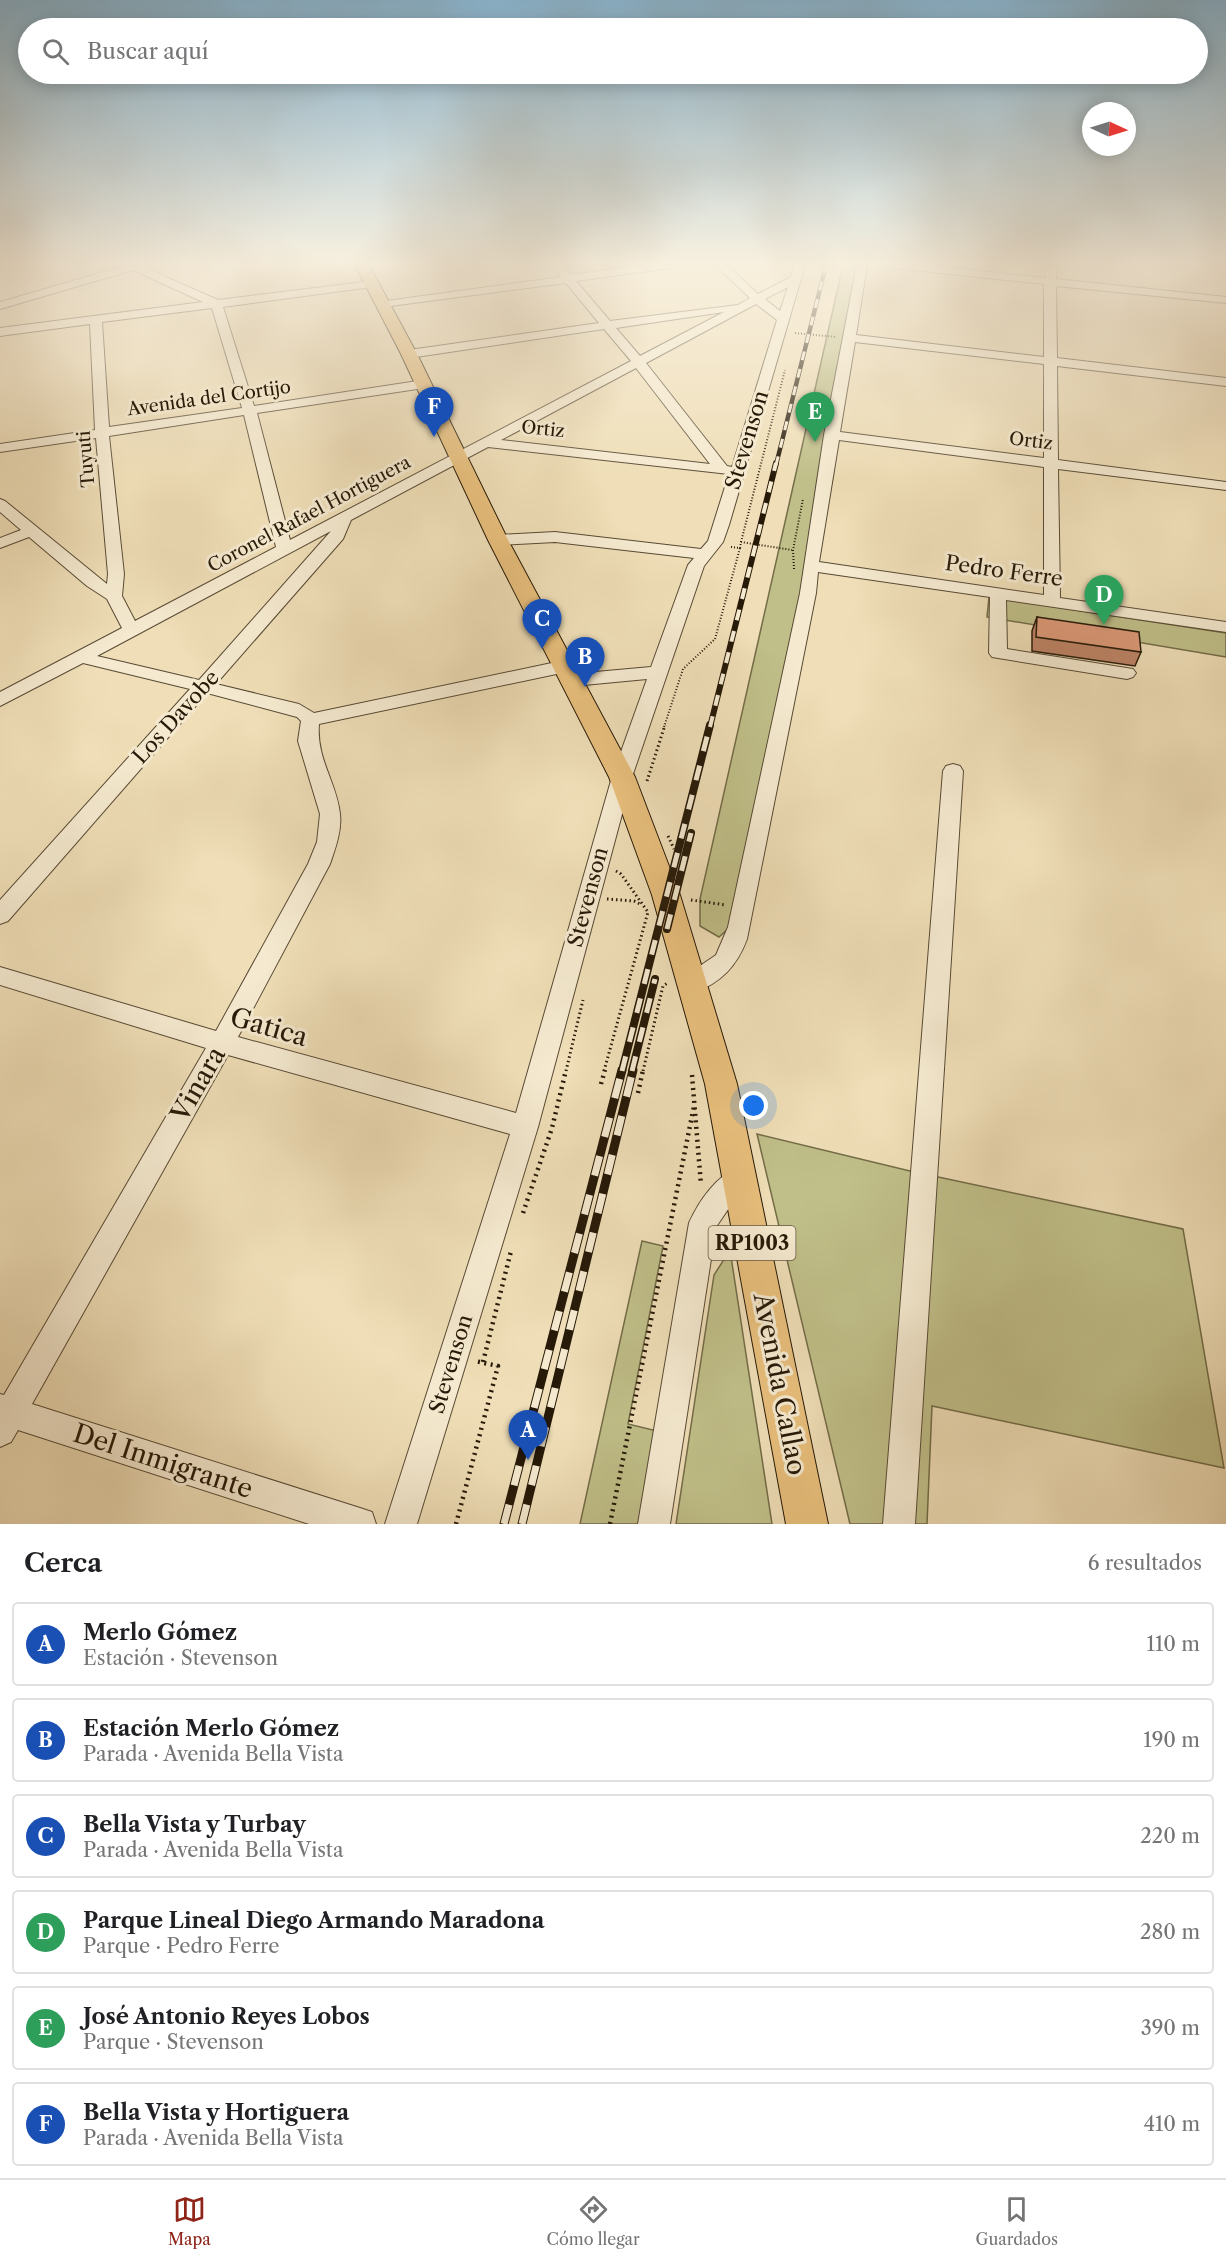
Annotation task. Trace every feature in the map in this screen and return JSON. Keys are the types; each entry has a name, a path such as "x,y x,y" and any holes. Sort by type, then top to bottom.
{"main road":[{"name":"RP1003","path":"400,336 498,540 569,673 634,781 660,905"},
{"name":"Avenida Callao","path":"660,905 684,987 721,1084 807,1524"}],"street":[{"name":"Tuyuti","path":"97,336 102,432 116,574 114,596"},
{"path":"225,336 249,411 284,548"},
{"path":"409,354 527,336"},
{"path":"617,336 729,470"},
{"name":"Coronel Rafael Hortiguera","path":"0,700 346,515 488,443 688,336"},
{"name":"Stevenson","path":"401,1524 525,1127 598,862 634,781 658,672 696,565 708,550 721,525 729,470 786,336"},
{"path":"1051,336 1052,601"},
{"path":"684,987 720,969 732,952 739,927 808,593 831,435 850,338 1226,382"},
{"name":"Avenida del Cortijo","path":"0,448 424,384"},
{"name":"Ortiz","path":"831,435 1226,486"},
{"name":"Ortiz","path":"488,443 729,470"},
{"path":"0,504 93,583 114,596 131,630"},
{"name":"Los Davobe","path":"0,915 337,536 346,515"},
{"path":"0,543 32,531"},
{"path":"498,540 555,537 708,550"},
{"name":"Pedro Ferre","path":"811,560 998,593 1226,627"},
{"path":"998,593 998,653 1127,673"},
{"path":"80,657 292,708 304,713 310,720 569,673 658,672"},
{"name":"Vinara","path":"4,1417 222,1043 319,864 327,842 330,814 309,741 310,720"},
{"path":"899,1524 953,771"},
{"name":"Gatica","path":"0,976 222,1043 525,1127"},
{"path":"654,1524 704,1223 719,1199 739,1180"},
{"name":"Del Inmigrante","path":"4,1417 360,1524"}],"path":[{"path":"833,336 850,338"},
{"path":"634,781 646,778 683,669 714,639 786,368"},
{"path":"741,542 811,560"},
{"path":"708,550 740,548"},
{"path":"666,834 670,838 676,857"},
{"path":"598,862 621,874 660,905"},
{"path":"606,898 660,905 693,903 727,905"},
{"path":"601,1084 660,905"},
{"path":"638,1093 663,986 673,979 684,987"},
{"path":"692,1071 704,1223"},
{"path":"610,1524 694,1106"},
{"path":"454,1357 498,1366 456,1524"}],"shaded area":[{"path":"827,336 847,336 807,562 730,927 719,937 700,926 700,899"},
{"path":"989,597 1226,633 1226,657 987,617"},
{"path":"757,1134 910,1171 1183,1229 1224,1468 932,1406 927,1524 850,1524"},
{"path":"642,1241 663,1246 628,1424 657,1431 642,1524 580,1524"},
{"path":"730,1250 772,1524 676,1524 714,1275"}],"building":[{"path":"1037,617 1139,632 1141,652 1036,637"}],"railway":[{"path":"776,465 808,336"},
{"path":"710,727 776,463"},
{"path":"622,1071 710,725"},
{"path":"667,929 691,833"},
{"path":"632,1071 655,979"},
{"path":"504,1524 622,1070"},
{"path":"522,1524 633,1070"}],"place":[{"name":"Bella Vista y Hortiguera","path":"434,437"},
{"name":"José Antonio Reyes Lobos","path":"815,442"},
{"name":"Parque Lineal Diego Armando Maradona","path":"1104,625"},
{"name":"Bella Vista y Turbay","path":"542,649"},
{"name":"Estación Merlo Gómez","path":"585,687"},
{"name":"Merlo Gómez","path":"528,1460"}]}
